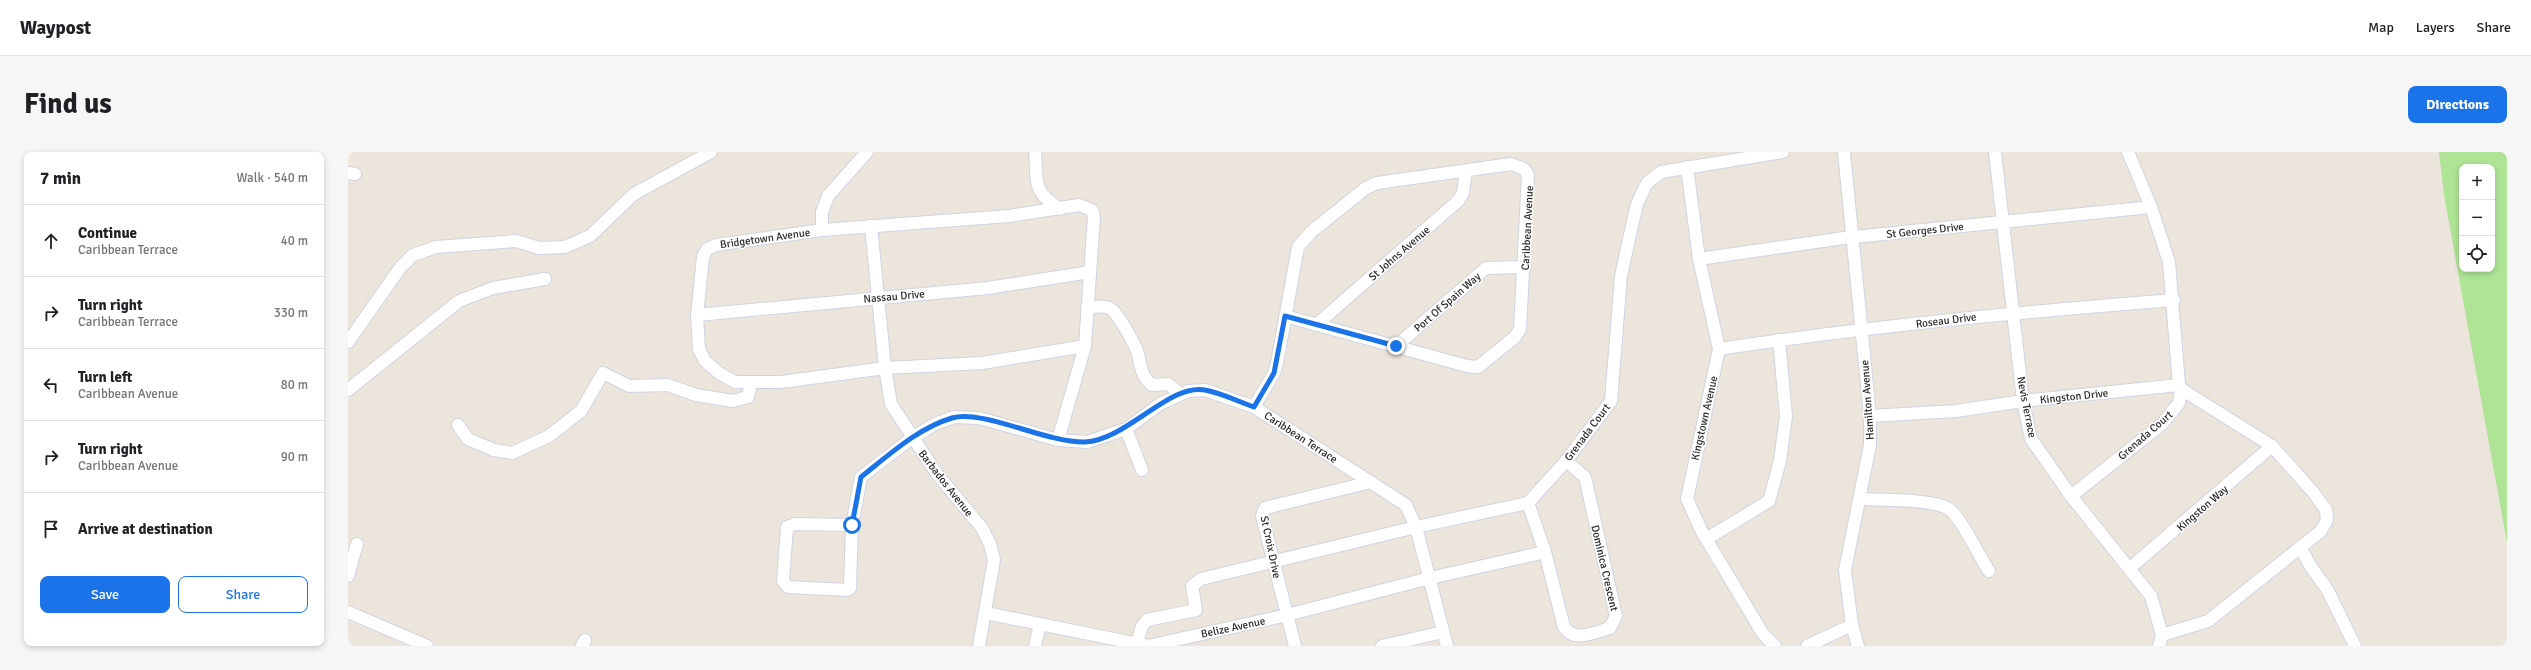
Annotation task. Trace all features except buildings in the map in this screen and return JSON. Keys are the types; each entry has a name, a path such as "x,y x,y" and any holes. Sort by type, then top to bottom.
{"street":[{"path":"348,342 400,268 413,255 436,247 509,242 539,248 565,247 590,236 634,194 711,152"},
{"path":"822,230 822,212 828,196 867,152"},
{"path":"1036,152 1040,193 1044,198 1060,209"},
{"name":"Grenada Court","path":"1528,503 1566,461 1611,401 1621,276 1637,204 1647,183 1661,172 1783,152"},
{"name":"Hamilton Avenue","path":"1844,152 1855,283 1862,330 1870,416 1870,445 1861,499 1844,570 1852,624 1858,646"},
{"name":"Nevis Terrace","path":"1995,152 2023,401 2031,439 2071,496 2151,596 2161,640"},
{"name":"Grenada Court","path":"2071,496 2162,424 2179,403 2180,387 2174,300 2169,262 2151,207 2128,152"},
{"name":"Caribbean Avenue","path":"1254,407 1274,373 1298,247 1311,232 1366,188 1377,183 1511,164 1524,169 1529,184 1520,329 1515,337 1478,366 1467,366 1285,316"},
{"name":"Kingstown Avenue","path":"1687,167 1699,259 1719,349 1687,499 1702,532 1708,538 1763,634 1775,646"},
{"name":"St Johns Avenue","path":"1316,324 1458,201 1463,193 1466,171"},
{"name":"Bridgetown Avenue","path":"1085,346 982,363 885,368 782,382 735,382 719,373 705,361 700,349 697,315 703,257 707,249 716,245 822,230 987,219 1079,205 1087,206 1092,210 1094,217 1090,272"},
{"name":"St Georges Drive","path":"1699,259 1852,237 2151,207"},
{"name":"Barbados Avenue","path":"871,226 877,297 885,368 891,404 912,438 958,502 982,528 990,544 994,560 986,613 979,646"},
{"name":"Port Of Spain Way","path":"1396,346 1486,268 1525,267"},
{"path":"1058,440 1085,346 1090,272"},
{"name":"Nassau Drive","path":"697,315 877,297 988,288 1090,272"},
{"path":"348,390 459,301 494,288 545,279"},
{"name":"Roseau Drive","path":"1719,349 1779,340 2013,312 2174,300"},
{"path":"1088,307 1108,307 1116,312 1136,346 1140,369 1146,376 1148,382 1152,385 1168,384 1182,394"},
{"path":"1708,538 1769,501 1780,461 1786,416 1779,340"},
{"path":"458,425 468,440 494,450 512,453 548,436 581,411 603,373 629,386 668,385 696,395 733,401 748,397 751,383"},
{"path":"2161,640 2208,621 2321,531 2327,520 2326,510 2313,492 2272,446 2180,387"},
{"name":"Kingston Drive","path":"1870,416 1956,411 2023,401 2180,387"},
{"name":"Caribbean Terrace","path":"852,525 795,524 786,527 783,581 785,584 788,587 847,590 850,588 852,525 861,477 912,438 935,424 954,417 969,416 1058,440 1087,442 1126,429 1160,404 1182,394 1205,390 1254,407 1406,505 1416,527 1447,646"},
{"path":"1126,429 1142,470"},
{"name":"Kingston Way","path":"2130,568 2272,446"},
{"name":"Dominica Crescent","path":"1528,503 1545,552 1564,627 1567,632 1572,635 1580,635 1610,628 1616,616 1585,477 1566,461"},
{"name":"St Croix Drive","path":"1295,646 1262,516 1265,508 1371,482"},
{"path":"1861,499 1927,503 1949,509 1958,519 1989,571"},
{"path":"1145,645 1142,626 1147,620 1196,610 1194,583 1201,579 1416,527 1528,503"},
{"path":"348,576 357,544"},
{"path":"2300,547 2311,567 2327,589 2355,646"},
{"path":"1430,578 1545,552"},
{"name":"Belize Avenue","path":"986,613 1040,624 1093,641 1145,645 1287,615 1430,578"},
{"path":"348,612 427,646"},
{"path":"1035,646 1040,624"},
{"path":"1807,646 1852,624"},
{"path":"1382,646 1443,632"}],"green space":[{"path":"2439,152 2507,152 2507,543 2444,195"}],"route":[{"path":"852,525 861,477 912,438 935,424 954,417 969,416 1058,440 1087,442 1126,429 1160,404 1188,391 1205,390 1254,407 1274,373 1285,316 1396,346"}]}
